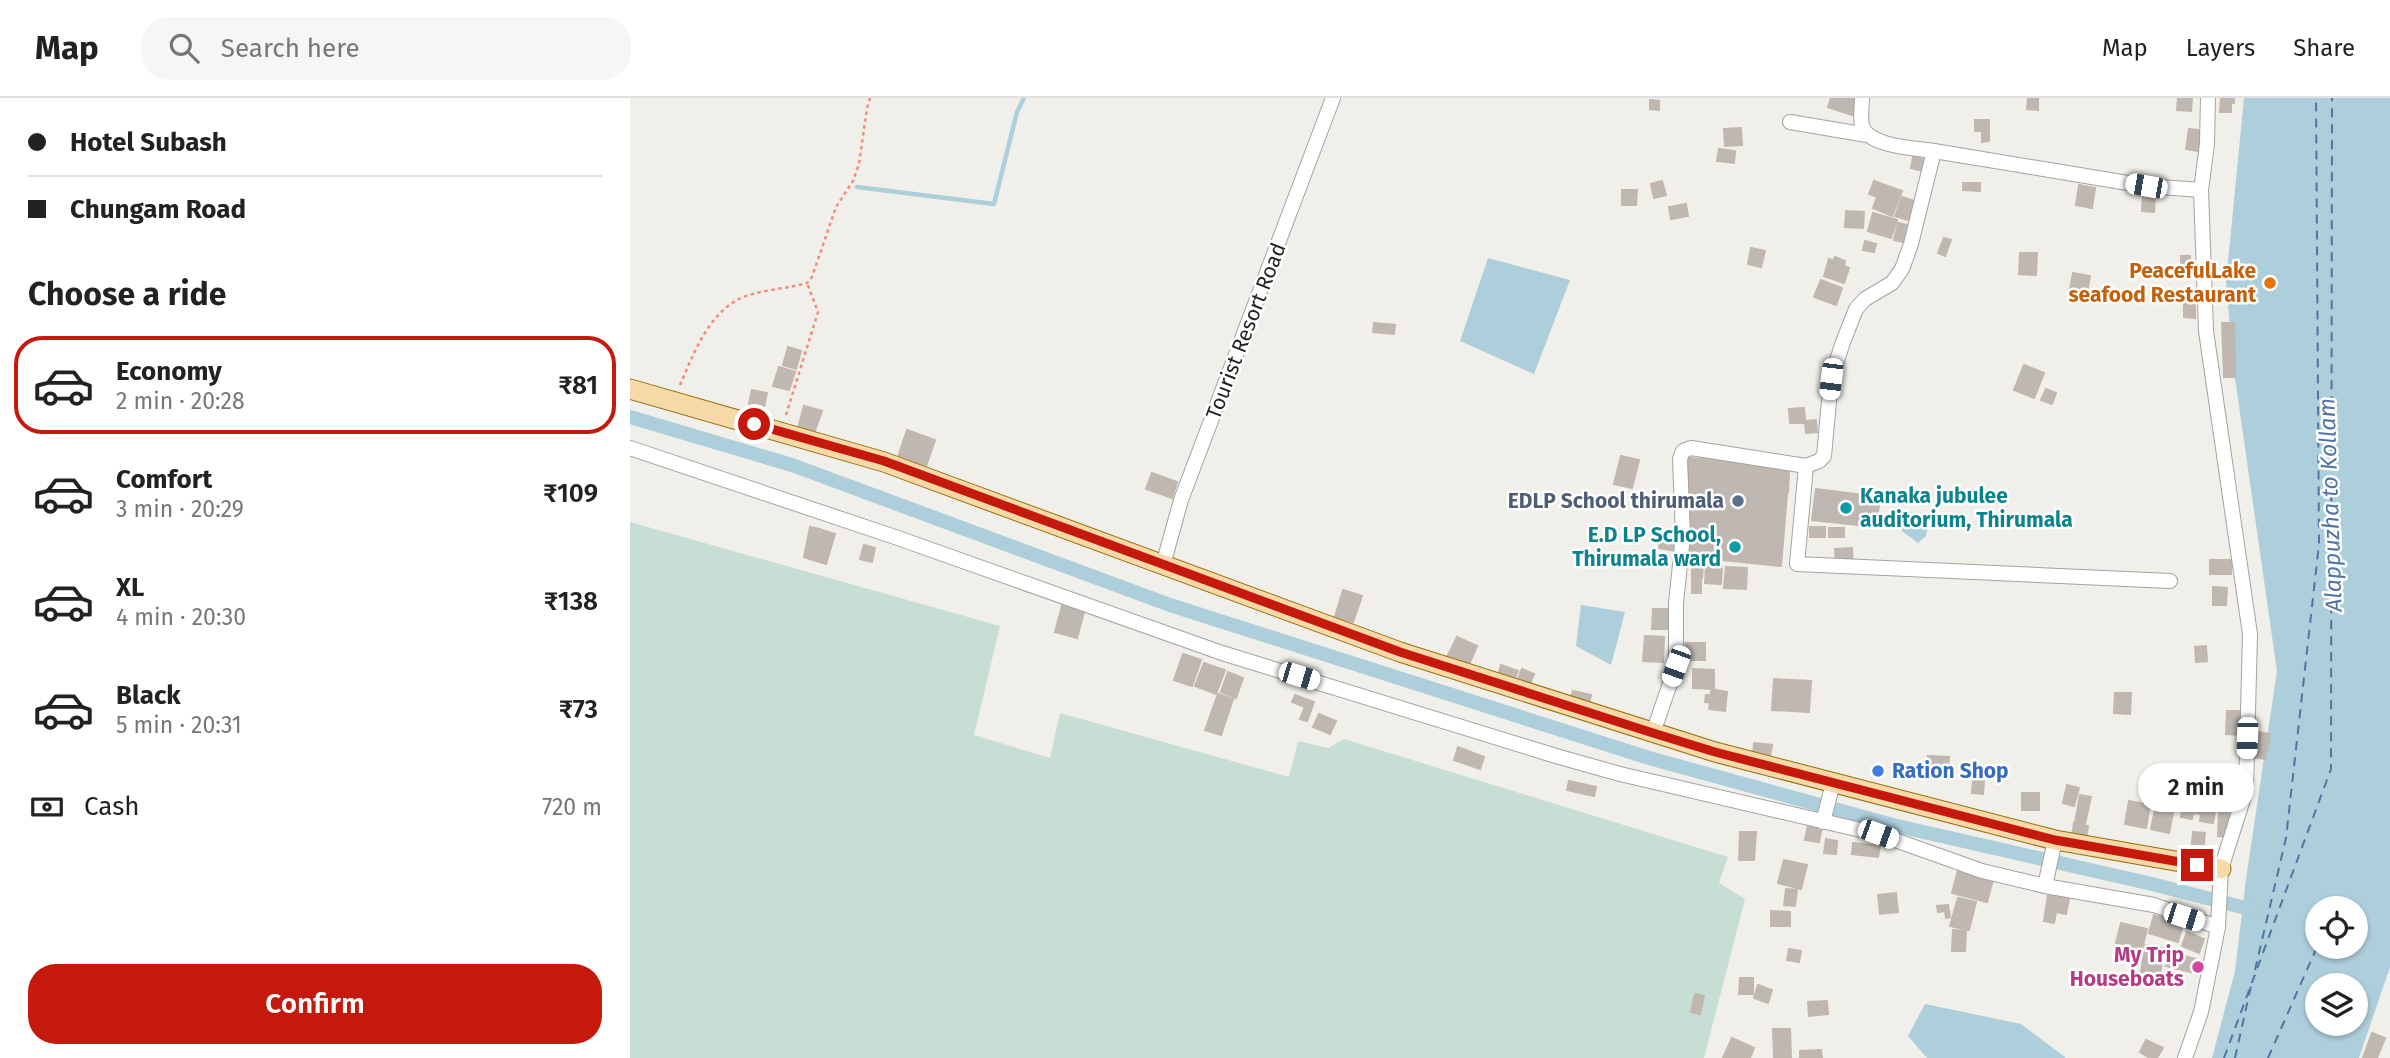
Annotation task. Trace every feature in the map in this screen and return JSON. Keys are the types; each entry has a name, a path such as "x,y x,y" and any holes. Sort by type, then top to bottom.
{"main road":[{"path":"630,389 884,461 1400,652 1653,733 2055,840 2221,875"}],"street":[{"name":"Tourist Resort Road","path":"1163,565 1181,500 1333,98"},
{"path":"1862,98 1861,117 1867,135"},
{"path":"2185,1058 2201,1012 2218,925 2221,875 2246,790 2250,634 2206,331 2201,190 2207,144 2208,98"},
{"path":"1790,122 1867,135 1878,142 2155,187 2201,190"},
{"path":"1653,733 1676,666 1676,603 1683,536 1680,458 1683,451 1691,448 1806,466 1824,456 1831,379 1856,309 1865,299 1892,283 1902,269 1912,244 1934,151"},
{"path":"630,448 895,537 1236,657 1620,774 1878,834 1982,871 2045,886 2154,905 2218,925"},
{"path":"1806,466 1797,564 2170,581"},
{"path":"1823,822 1833,783"},
{"path":"2045,886 2055,840"}],"path":[{"path":"674,401 694,351 710,325 723,312 738,299 807,283 812,277 836,207 853,181 859,164 870,98"},
{"path":"781,432 818,312 807,283"}],"green space":[{"path":"630,522 1000,626 974,735 1050,758 1060,713 1289,777 1298,741 1328,748 1344,739 1728,857 1719,883 1745,899 1704,1058 630,1058"}],"water":[{"name":"Alappuzha to Kollam","path":"2244,98 2390,98 2390,967 2368,1032 2368,973 2305,973 2305,1036 2366,1036 2359,1058 2212,1058 2235,971 2277,671 2234,371 2226,282"},
{"path":"1488,258 1570,280 1534,374 1460,341"},
{"path":"1897,510 1919,514 1928,527 1926,536 1918,543 1902,531 1900,522 1893,516"},
{"path":"1581,605 1625,612 1611,665 1576,646"},
{"path":"1925,1004 2021,1024 2066,1058 1927,1058 1908,1036"}],"building":[{"path":"1831,98 1858,98 1852,115 1828,107"},
{"path":"2028,98 2038,98 2038,110 2027,109"},
{"path":"2178,98 2192,98 2191,111 2177,110"},
{"path":"2221,98 2234,98 2231,112 2220,112"},
{"path":"1650,100 1659,101 1659,110 1650,109"},
{"path":"1975,120 1989,120 1989,141 1982,142 1982,131 1975,131"},
{"path":"1741,128 1742,145 1725,146 1724,129"},
{"path":"2189,129 2206,131 2204,152 2186,149"},
{"path":"1719,149 1735,151 1734,163 1717,161"},
{"path":"1913,157 1926,160 1923,171 1911,168"},
{"path":"1662,181 1666,195 1654,198 1651,184"},
{"path":"1874,181 1902,191 1892,216 1873,208 1877,197 1869,194"},
{"path":"1963,183 1980,183 1980,191 1963,190"},
{"path":"2079,185 2095,188 2092,208 2076,205"},
{"path":"1622,190 1637,190 1636,205 1622,205"},
{"path":"2143,196 2155,197 2154,212 2142,211"},
{"path":"1902,197 1914,201 1908,220 1895,216"},
{"path":"1686,204 1688,216 1671,219 1669,207"},
{"path":"1846,211 1864,212 1863,228 1845,227"},
{"path":"1873,213 1897,220 1891,238 1868,231"},
{"path":"1898,223 1912,226 1908,243 1894,240"},
{"path":"1944,238 1951,240 1945,256 1938,253"},
{"path":"1865,241 1876,244 1874,252 1863,250"},
{"path":"1751,248 1765,251 1761,267 1748,264"},
{"path":"2020,253 2037,253 2036,275 2019,274"},
{"path":"2181,256 2190,256 2190,269 2181,269"},
{"path":"1835,257 1845,261 1844,266 1849,268 1844,283 1824,276 1829,259 1833,261"},
{"path":"2073,273 2090,276 2087,293 2070,290"},
{"path":"1821,280 1842,288 1836,305 1814,297"},
{"path":"2184,299 2195,300 2195,318 2184,317"},
{"path":"1374,323 1395,325 1394,334 1373,332"},
{"path":"2222,323 2234,323 2235,377 2224,377"},
{"path":"788,347 801,351 796,369 783,365"},
{"path":"2024,365 2044,373 2034,398 2014,390"},
{"path":"779,367 795,372 789,390 773,386"},
{"path":"2046,389 2056,393 2052,404 2041,400"},
{"path":"752,390 767,393 763,412 748,408"},
{"path":"804,406 822,411 814,433 798,428"},
{"path":"1804,408 1805,421 1816,420 1817,432 1806,433 1805,423 1790,423 1789,409"},
{"path":"907,430 935,440 925,469 897,460"},
{"path":"1621,456 1639,460 1632,488 1614,484"},
{"path":"1688,458 1759,463 1758,479 1687,474"},
{"name":"EDLP School thirumala","path":"1688,458 1789,471 1781,566 1685,556 1690,532"},
{"path":"1772,471 1789,471 1788,492 1772,492"},
{"path":"1152,473 1177,482 1172,498 1146,489"},
{"path":"1696,484 1713,485 1712,508 1695,507"},
{"name":"Kanaka jubulee auditorium, Thirumala","path":"1816,489 1880,497 1876,527 1812,520"},
{"path":"810,527 820,529 813,560 804,557"},
{"path":"1810,527 1825,527 1825,537 1810,537"},
{"path":"1829,528 1844,528 1844,537 1829,537"},
{"path":"822,530 835,534 826,564 813,560"},
{"path":"1662,532 1678,535 1675,551 1659,548"},
{"name":"E.D LP School, Thirumala ward","path":"1702,532 1771,542 1769,562 1699,551"},
{"path":"864,545 875,548 872,562 860,559"},
{"path":"1852,548 1853,564 1836,564 1835,549"},
{"path":"2210,560 2231,560 2231,574 2210,574"},
{"path":"1692,563 1703,563 1702,578 1692,578"},
{"path":"1706,566 1722,567 1721,584 1705,583"},
{"path":"1726,567 1747,568 1746,589 1724,588"},
{"path":"1692,579 1701,579 1701,593 1692,593"},
{"path":"2213,587 2227,588 2226,605 2213,605"},
{"path":"1343,590 1362,596 1353,622 1335,617"},
{"path":"1062,606 1084,612 1077,638 1055,632"},
{"path":"1653,609 1669,609 1668,629 1652,629"},
{"path":"1645,636 1664,637 1663,662 1643,661"},
{"path":"1457,637 1477,646 1468,667 1447,657"},
{"path":"1686,643 1705,643 1705,660 1687,660"},
{"path":"2206,646 2207,661 2196,662 2195,647"},
{"path":"1183,654 1201,660 1192,686 1174,680"},
{"path":"1204,663 1225,670 1216,694 1195,686"},
{"path":"1501,665 1518,671 1514,680 1498,675"},
{"path":"1522,669 1534,674 1529,686 1517,681"},
{"path":"1693,669 1714,670 1714,689 1693,688"},
{"path":"1228,672 1243,678 1236,698 1221,692"},
{"path":"1774,679 1811,681 1809,712 1772,710"},
{"path":"1711,689 1727,692 1725,711 1709,709 1710,703 1705,702 1706,695 1711,695"},
{"path":"1573,691 1591,695 1589,704 1570,700"},
{"path":"2115,693 2131,693 2130,714 2114,713"},
{"path":"1218,694 1233,699 1221,735 1205,730"},
{"path":"1295,695 1314,702 1307,721 1300,719 1305,707 1292,702"},
{"path":"2227,711 2242,711 2241,735 2226,734"},
{"path":"1319,714 1336,721 1330,734 1313,727"},
{"path":"2259,732 2270,734 2265,759 2254,757"},
{"path":"1754,743 1772,745 1770,757 1753,755"},
{"path":"1458,747 1484,757 1480,769 1454,760"},
{"path":"1928,756 1949,757 1948,773 1927,772"},
{"path":"1569,781 1596,787 1594,796 1567,790"},
{"path":"1973,781 1984,781 1983,794 1972,793"},
{"path":"2067,785 2079,788 2074,806 2063,803"},
{"path":"2022,793 2039,793 2039,810 2022,810"},
{"path":"2080,795 2091,797 2085,824 2075,823"},
{"path":"2184,799 2216,805 2213,823 2200,821 2201,814 2193,813 2192,819 2181,817"},
{"path":"2157,800 2175,803 2169,833 2151,829"},
{"path":"2129,801 2150,805 2146,828 2125,824"},
{"path":"2219,813 2229,813 2229,837 2218,836"},
{"path":"2074,823 2088,826 2086,839 2072,836"},
{"path":"1808,824 1822,826 1819,842 1805,840"},
{"path":"1740,832 1756,832 1754,860 1739,860"},
{"path":"2193,832 2205,833 2203,854 2191,853"},
{"path":"1826,839 1837,841 1836,854 1824,853"},
{"path":"1853,843 1880,846 1878,857 1852,854"},
{"path":"1784,860 1807,865 1801,889 1778,883"},
{"path":"1959,867 1994,876 1987,902 1952,893"},
{"path":"1786,889 1797,890 1795,906 1784,905"},
{"path":"1896,893 1898,912 1880,914 1878,895"},
{"path":"2048,895 2069,899 2066,914 2056,912 2054,923 2044,921"},
{"path":"1958,898 1976,902 1969,930 1950,926"},
{"path":"1948,905 1950,917 1946,918 1945,911 1938,912 1937,906"},
{"path":"1771,911 1790,912 1790,926 1771,926"},
{"path":"2154,915 2183,924 2178,942 2149,933"},
{"path":"2121,923 2147,929 2142,949 2116,943"},
{"path":"1953,930 1966,931 1965,951 1952,951"},
{"path":"2187,932 2204,939 2199,953 2182,946"},
{"path":"2145,945 2164,948 2159,982 2140,979"},
{"path":"1789,949 1801,951 1799,962 1787,960"},
{"path":"2169,952 2195,959 2191,972 2166,966"},
{"path":"1740,978 1753,978 1753,994 1739,994"},
{"path":"1758,985 1772,990 1768,1003 1754,998"},
{"path":"1695,994 1704,996 1700,1014 1691,1012"},
{"path":"1827,1001 1828,1014 1809,1016 1808,1002"},
{"path":"1773,1029 1790,1029 1791,1057 1774,1057"},
{"path":"2372,1033 2385,1038 2377,1058 2363,1058"},
{"path":"1732,1038 1754,1048 1750,1058 1723,1058"},
{"path":"2146,1040 2163,1048 2157,1058 2150,1058 2140,1052"},
{"path":"1821,1050 1822,1058 1800,1058 1800,1051"}],"waterway":[{"path":"857,187 994,204 1017,112 1024,98"},
{"path":"630,417 792,465 1170,605 1649,758 1893,825 2152,884 2261,912"}],"ferry route":[{"path":"2255,970 2286,838 2319,544 2316,98"},
{"path":"2224,1058 2331,769 2332,98"},
{"path":"2268,1058 2312,959"},
{"path":"2235,1058 2251,986"}],"place":[{"name":"PeacefulLake seafood Restaurant","path":"2270,283"},
{"name":"EDLP School thirumala","path":"1738,501"},
{"name":"Kanaka jubulee auditorium, Thirumala","path":"1846,508"},
{"name":"E.D LP School, Thirumala ward","path":"1735,547"},
{"name":"Ration Shop","path":"1878,771"},
{"name":"My Trip Houseboats","path":"2198,967"}],"route":[{"path":"754,424 884,461 1400,652 1715,752 2055,840 2197,865"}]}
